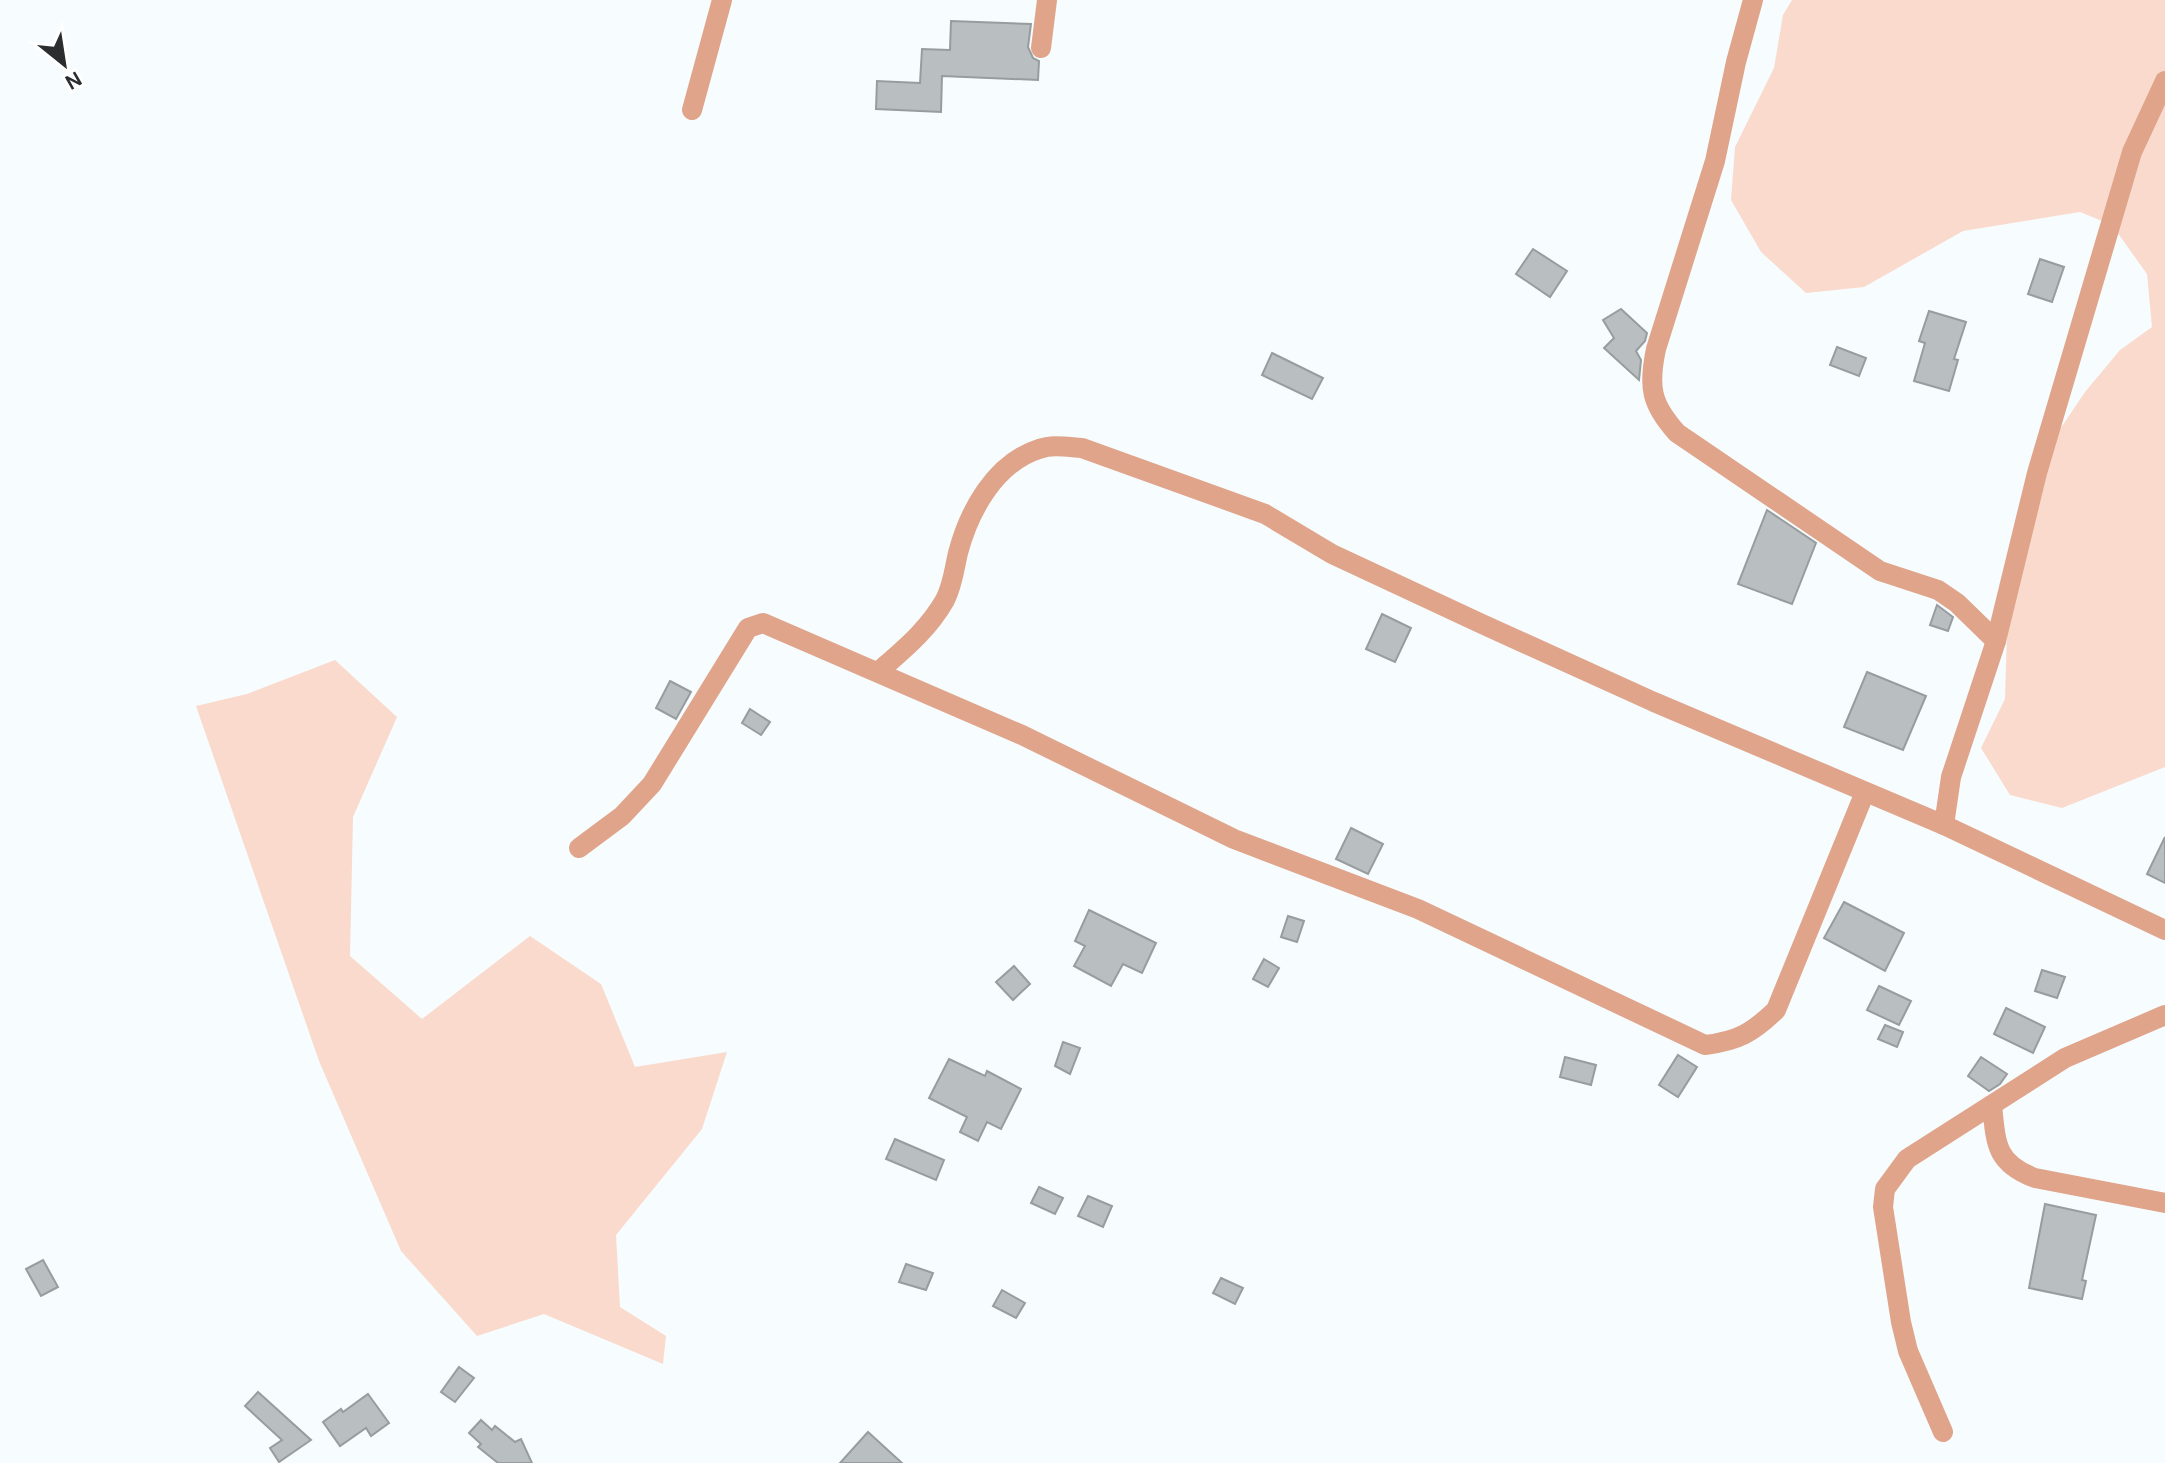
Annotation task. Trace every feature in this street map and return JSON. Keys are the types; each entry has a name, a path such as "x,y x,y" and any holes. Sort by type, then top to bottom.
{"street":[{"path":"692,110 722,0"},
{"path":"1041,48 1047,0"},
{"path":"1753,0 1715,161 1656,349 1650,376 1653,398 1662,416 1677,433 1880,571 1938,590 1957,603 1996,641"},
{"path":"1944,825 1956,758 1996,641 2037,473 2132,152 2165,81"},
{"path":"878,672 917,639 933,619 954,580 958,552 973,512 992,481 1011,463 1037,449 1055,446 1082,448 1265,514 1332,554 1482,624 1654,702 1944,825 2165,930"},
{"path":"579,848 622,816 652,784 748,628 763,623 1022,735 1234,839 1418,909 1705,1045 1729,1042 1755,1030 1776,1010 1865,792"},
{"path":"1943,1432 1908,1351 1901,1322 1883,1207 1885,1189 1907,1159 2065,1058 2165,1015"},
{"path":"1992,1105 1995,1137 2002,1158 2016,1171 2035,1178 2165,1203"}],"shaded area":[{"path":"1792,0 2165,0 2165,767 2062,808 2010,795 1981,748 2005,699 2008,599 2054,438 2085,392 2120,350 2152,327 2147,274 2112,225 2080,212 1963,231 1864,287 1806,293 1761,252 1731,200 1735,147 1774,68 1783,15"},
{"path":"335,660 397,717 353,817 350,956 422,1019 530,936 601,984 635,1067 727,1052 702,1129 616,1235 620,1307 666,1336 663,1364 544,1314 477,1336 401,1251 319,1061 196,706 247,694"}],"building":[{"path":"951,21 1031,24 1028,47 1033,58 1039,61 1038,80 942,76 941,112 876,109 877,81 920,83 922,49 950,50"},
{"path":"1533,249 1567,271 1550,297 1516,274"},
{"path":"2040,259 2064,267 2052,302 2028,294"},
{"path":"1621,309 1647,333 1645,341 1636,351 1641,360 1639,380 1604,348 1614,338 1603,320"},
{"path":"1929,311 1966,322 1954,359 1958,360 1949,391 1914,381 1925,343 1919,341"},
{"path":"1837,347 1866,358 1859,376 1830,365"},
{"path":"1272,353 1323,378 1312,399 1262,375"},
{"path":"1767,510 1816,543 1792,604 1738,584"},
{"path":"1937,605 1953,617 1948,631 1930,625"},
{"path":"1382,614 1411,628 1395,662 1366,649"},
{"path":"1867,672 1926,696 1903,750 1844,727"},
{"path":"670,681 691,692 676,719 656,708"},
{"path":"750,709 770,722 761,735 742,723"},
{"path":"1351,828 1383,844 1368,874 1336,859"},
{"path":"2165,837 2165,883 2147,874"},
{"path":"1844,902 1904,933 1885,971 1824,938"},
{"path":"1089,910 1156,943 1142,973 1123,964 1111,986 1074,966 1085,946 1075,941"},
{"path":"1288,916 1304,921 1297,942 1281,937"},
{"path":"1264,959 1279,968 1268,987 1253,979"},
{"path":"1014,966 1030,984 1013,1000 996,982"},
{"path":"2042,970 2065,977 2057,998 2035,991"},
{"path":"1879,986 1911,1001 1899,1025 1867,1010"},
{"path":"2006,1008 2045,1027 2033,1053 1994,1034"},
{"path":"1885,1025 1903,1032 1897,1047 1878,1039"},
{"path":"1063,1042 1080,1048 1070,1074 1055,1066"},
{"path":"1678,1055 1697,1067 1678,1097 1659,1085"},
{"path":"1565,1057 1596,1065 1591,1085 1560,1077"},
{"path":"1981,1057 2007,1074 2000,1084 1989,1091 1968,1076"},
{"path":"949,1059 985,1076 987,1071 1021,1089 1001,1129 987,1122 978,1141 960,1132 967,1117 929,1098"},
{"path":"895,1139 944,1160 936,1180 886,1159"},
{"path":"1039,1187 1063,1198 1055,1214 1031,1203"},
{"path":"1088,1196 1112,1206 1103,1227 1078,1216"},
{"path":"2045,1204 2096,1215 2082,1280 2086,1281 2082,1299 2029,1288"},
{"path":"43,1260 58,1287 41,1296 26,1269"},
{"path":"906,1264 933,1273 926,1290 899,1282"},
{"path":"1221,1278 1243,1288 1235,1304 1213,1293"},
{"path":"1002,1290 1025,1303 1016,1318 993,1306"},
{"path":"459,1367 474,1378 455,1402 441,1392"},
{"path":"258,1392 311,1440 279,1462 270,1448 282,1440 245,1406"},
{"path":"368,1394 389,1423 371,1436 366,1428 340,1446 323,1422"},
{"path":"481,1420 492,1430 495,1426 515,1442 521,1439 532,1463 498,1463 478,1447 481,1444 469,1433"},
{"path":"868,1432 902,1463 840,1463"}]}
